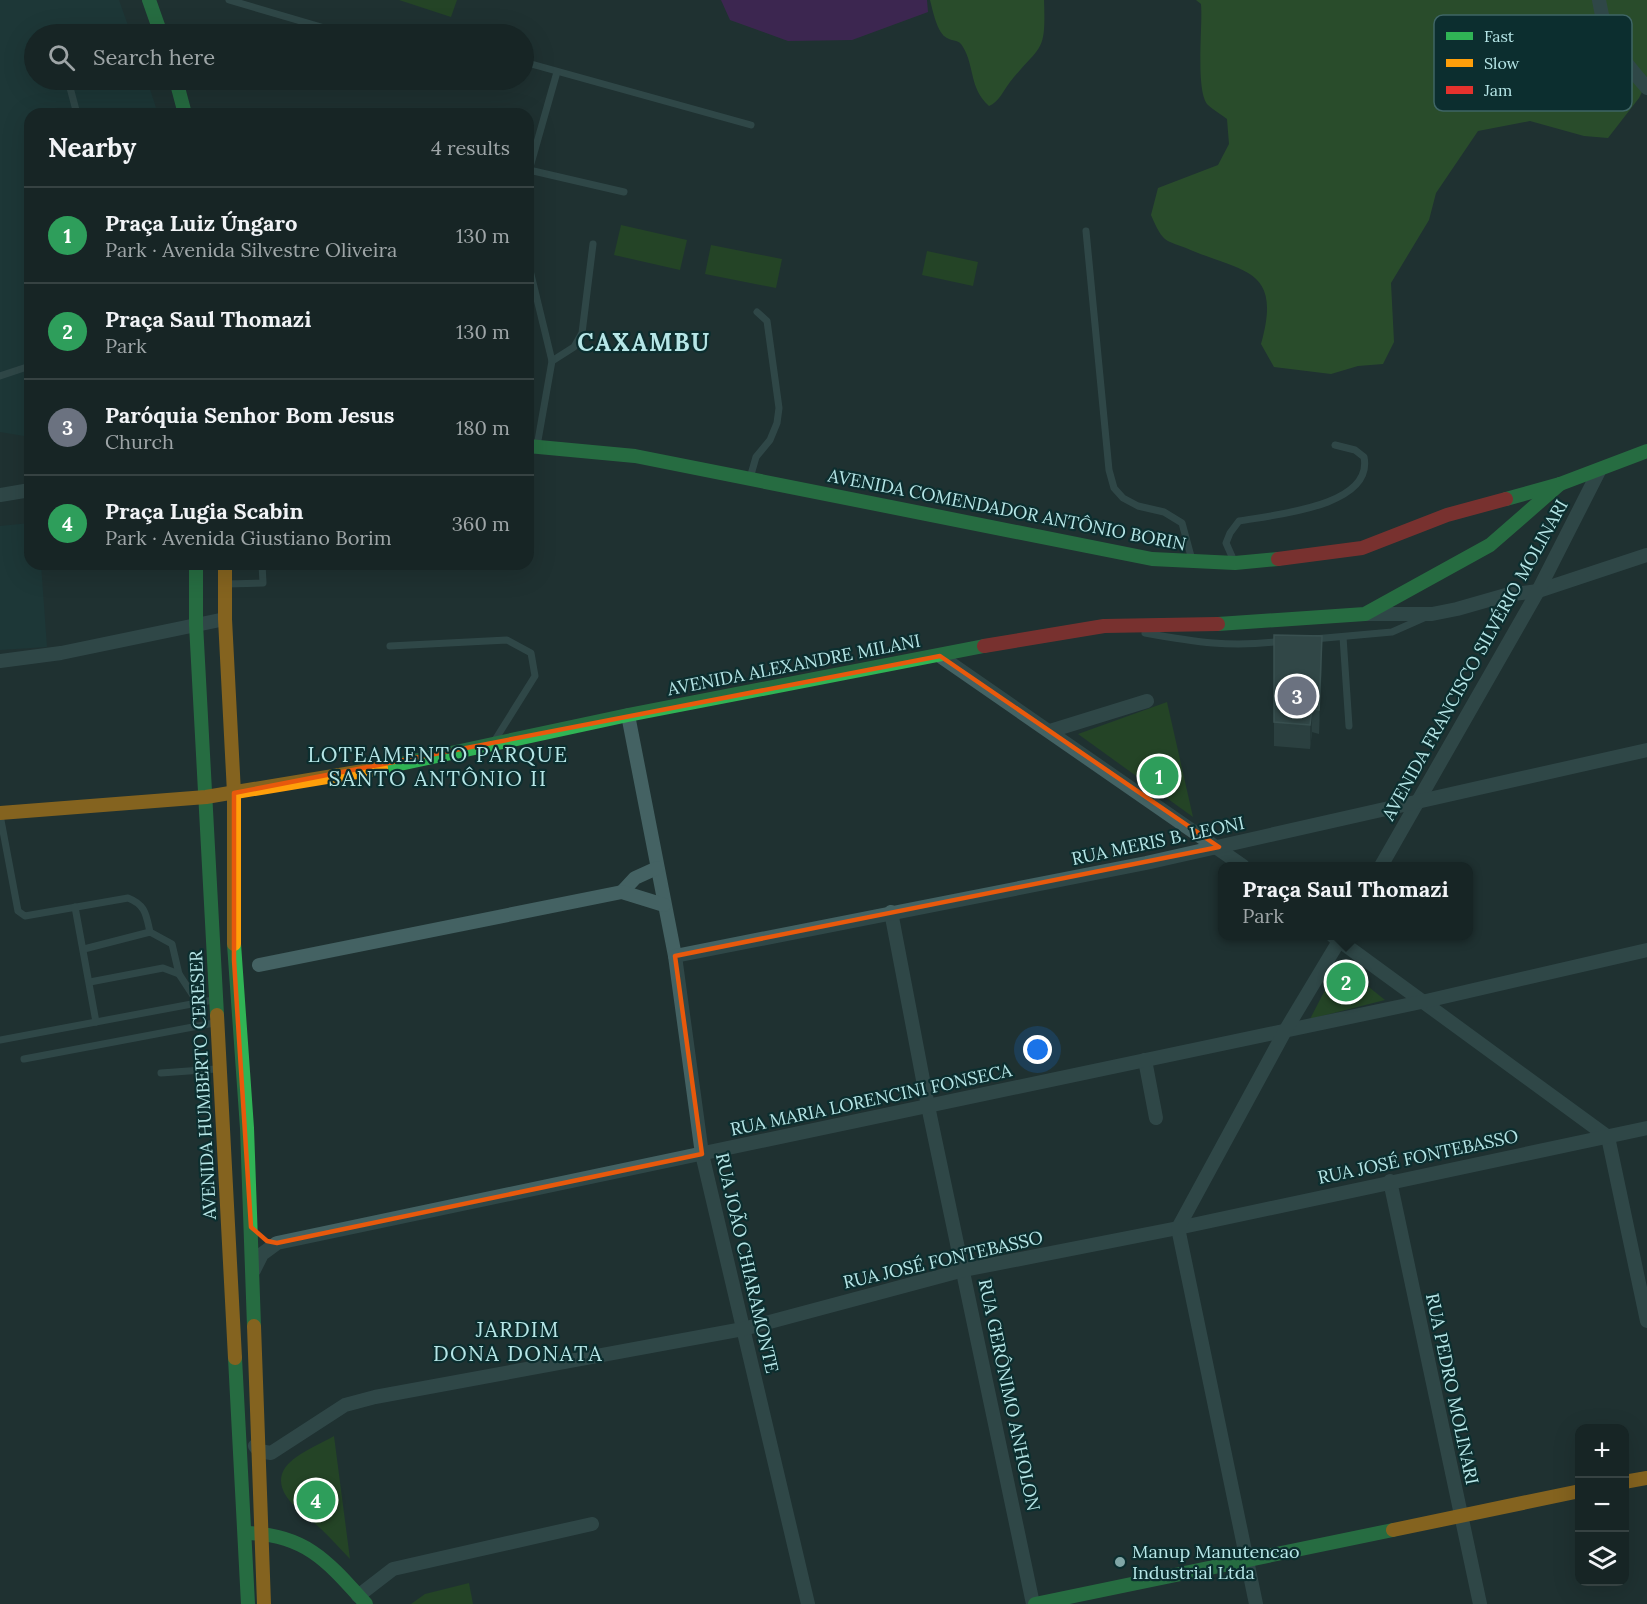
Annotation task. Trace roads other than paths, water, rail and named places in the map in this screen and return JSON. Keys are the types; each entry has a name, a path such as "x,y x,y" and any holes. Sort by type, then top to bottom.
{"main road":[{"path":"153,1 159,24"},
{"path":"179,90 183,108"},
{"name":"AVENIDA COMENDADOR ANTÔNIO BORIN","path":"534,446 635,456 1152,559 1235,563 1307,557 1362,548 1447,515 1560,484 1647,451"},
{"name":"AVENIDA ALEXANDRE MILANI","path":"0,814 234,794 363,772 628,715 1044,634 1104,626 1226,624 1365,614 1490,545 1560,484"},
{"name":"AVENIDA HUMBERTO CERESER","path":"196,570 196,624 248,1604"},
{"name":"AVENIDA HUMBERTO CERESER","path":"225,570 225,619 234,794 234,960 247,1128 264,1604"},
{"path":"1629,1481 1647,1478"},
{"path":"1034,1604 1575,1492"},
{"path":"243,1533 281,1534 319,1554 362,1600"}],"street":[{"path":"1599,0 1601,15"},
{"path":"1632,71 1647,88"},
{"name":"AVENIDA FRANCISCO SILVÉRIO MOLINARI","path":"1384,862 1538,591 1599,471"},
{"path":"0,495 24,491"},
{"path":"1365,614 1432,614 1506,595 1538,591 1647,555"},
{"path":"0,661 61,653 225,619"},
{"path":"940,656 1219,847 1237,862"},
{"path":"1050,731 1147,701"},
{"name":"RUA JOÃO CHIARAMONTE","path":"628,715 675,956 702,1154 808,1604"},
{"name":"RUA MERIS B. LEONI","path":"675,956 1219,847 1647,750"},
{"path":"621,892 635,878 657,868"},
{"path":"259,965 621,892 664,905"},
{"name":"RUA GERÔNIMO ANHOLON","path":"891,912 928,1106 1034,1604"},
{"path":"1256,1604 1178,1228 1336,940"},
{"path":"1342,940 1608,1137 1647,1321"},
{"name":"RUA MARIA LORENCINI FONSECA","path":"277,1243 1426,1001 1647,950"},
{"path":"1145,1060 1156,1118"},
{"name":"RUA JOSÉ FONTEBASSO","path":"259,1451 271,1452 345,1405 375,1398 743,1329 964,1270 1178,1228 1647,1128"},
{"name":"RUA PEDRO MOLINARI","path":"1390,1181 1480,1604"},
{"path":"251,1227 267,1241 277,1243"},
{"path":"253,1274 262,1254 277,1243"},
{"path":"240,1429 259,1451"},
{"path":"362,1600 393,1569 592,1524"}],"lane":[{"path":"229,0 311,24"},
{"path":"534,65 751,125"},
{"path":"534,154 557,72"},
{"path":"71,90 75,108"},
{"path":"534,173 624,192"},
{"path":"1086,231 1109,470 1114,488 1130,502 1164,512 1182,522 1193,562"},
{"path":"552,361 574,347 582,333 593,244"},
{"path":"534,287 552,361 534,438"},
{"path":"750,479 756,457 770,440 777,423 779,408 767,321 758,312"},
{"path":"0,376 24,368"},
{"path":"1235,563 1227,543 1230,533 1239,521 1338,499 1353,488 1364,472 1364,457 1355,450 1335,445"},
{"path":"226,584 263,583 262,570"},
{"path":"1304,640 1392,632 1432,614"},
{"path":"1104,626 1214,645 1253,645 1294,640"},
{"path":"1343,637 1349,726"},
{"path":"390,646 507,640 531,653 535,676 492,745"},
{"path":"0,814 18,911 25,916 128,898 139,903 145,910 150,932"},
{"path":"75,907 96,1022"},
{"path":"84,949 150,932 165,938 172,944 179,974 198,1003"},
{"path":"90,982 163,968 179,974"},
{"path":"0,1040 216,1000"},
{"path":"24,1059 217,1022"},
{"path":"162,1073 219,1069"}],"place":[{"name":"Paróquia Senhor Bom Jesus","path":"1297,696"},
{"name":"Praça Luiz Úngaro","path":"1159,776"},
{"name":"Praça Saul Thomazi","path":"1346,982"},
{"name":"Praça Lugia Scabin","path":"316,1500"},
{"name":"Manup Manutencao Industrial Ltda","path":"1120,1562"}],"district":[{"name":"CAXAMBU","path":"644,343"},
{"name":"LOTEAMENTO PARQUE SANTO ANTÔNIO II","path":"438,767"},
{"name":"JARDIM DONA DONATA","path":"518,1342"}]}
